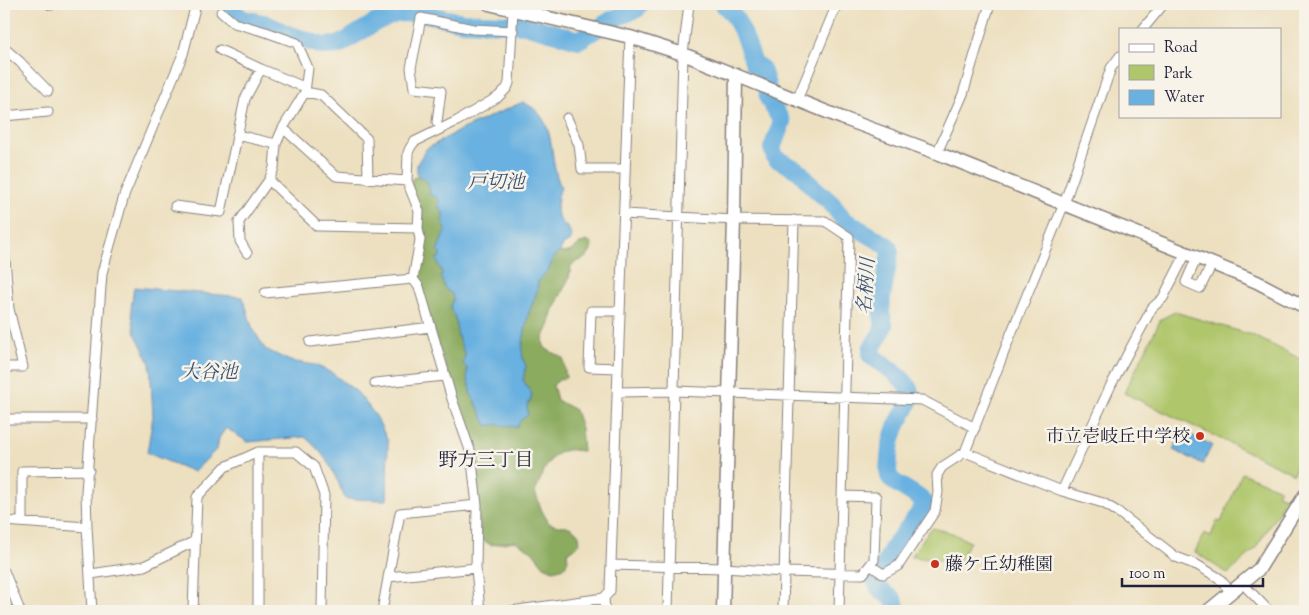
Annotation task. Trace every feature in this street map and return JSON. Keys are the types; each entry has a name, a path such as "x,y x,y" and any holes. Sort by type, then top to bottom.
{"street":[{"path":"92,611 86,492 102,274 124,196 183,54 196,4"},
{"path":"489,4 513,15 538,9 683,54 1191,255 1257,282 1305,307"},
{"path":"668,611 683,54 689,4"},
{"path":"793,98 837,4"},
{"path":"937,153 963,94 990,4"},
{"path":"1144,28 1162,4"},
{"path":"221,12 234,24 266,32 297,43 308,68 305,89 276,144 274,168 269,180 239,222 240,240 247,253"},
{"path":"480,611 476,568 477,505 471,453 454,406 419,287 413,279 420,240 418,228 419,212 407,181 408,153 414,142 457,121 498,97 507,88 513,15"},
{"path":"437,122 441,91 414,88 411,68 420,18 474,29 512,31"},
{"path":"511,611 604,598 610,591 630,37"},
{"path":"4,48 48,91"},
{"path":"220,50 321,95 367,139 368,179"},
{"path":"870,565 883,574 898,566 935,511 938,492 936,475 942,467 965,452 1064,204 1111,68 1119,57"},
{"path":"175,206 221,212 245,99 261,69"},
{"path":"723,611 734,220 736,75"},
{"path":"4,116 48,112"},
{"path":"567,118 578,145 582,169 625,170"},
{"path":"283,128 336,176 407,181"},
{"path":"237,135 276,144"},
{"path":"269,180 317,226 418,228"},
{"path":"624,214 734,220 825,221 849,237 838,611"},
{"path":"783,611 794,220"},
{"path":"4,251 6,309 23,367 4,367"},
{"path":"1191,255 1186,282 1200,288 1212,264"},
{"path":"1062,491 1111,385 1152,308 1163,298 1191,255"},
{"path":"265,293 413,279"},
{"path":"618,368 588,367 591,311 620,310"},
{"path":"310,342 432,327"},
{"path":"375,383 445,376"},
{"path":"617,392 907,398 922,400 975,428"},
{"path":"4,419 92,419"},
{"path":"258,452 258,611"},
{"path":"193,611 197,497 225,467 258,452 296,452 314,467 324,495 322,611"},
{"path":"965,452 1062,491 1103,503 1118,512 1176,557 1197,565 1219,578 1231,592"},
{"path":"22,522 22,471 89,470"},
{"path":"1208,611 1259,569 1305,495"},
{"path":"611,566 724,568 863,574 874,560 876,497 842,496"},
{"path":"382,611 400,513 477,505"},
{"path":"4,521 87,527"},
{"path":"91,574 144,566 195,541"},
{"path":"388,577 476,568"},
{"path":"4,571 20,611"},
{"path":"1242,584 1269,611"},
{"path":"604,598 605,611"}],"green space":[{"path":"420,174 425,175 438,192 520,380 520,350 523,326 536,284 557,252 571,251 586,241 592,244 588,256 571,266 569,278 551,315 543,340 543,344 548,350 563,358 566,378 559,380 553,385 557,400 575,410 581,428 583,451 567,450 555,456 546,467 535,492 549,523 557,526 568,526 578,533 580,541 576,547 567,552 568,560 565,567 553,570 544,566 532,551 515,541 491,545 481,539 469,439 417,278 423,243 411,185 412,179"},
{"path":"1175,312 1252,335 1305,361 1305,436 1294,474 1124,393 1161,319"},
{"path":"1242,473 1280,489 1277,494 1285,497 1278,513 1255,549 1228,574 1195,552 1204,533 1211,536 1217,521 1221,522"},
{"path":"933,528 952,533 970,542 957,563 911,557 928,532"}],"water":[{"name":"戸切池","path":"523,102 535,109 547,128 561,187 557,211 559,218 570,231 571,237 570,241 563,245 559,253 554,256 550,268 538,282 537,292 529,312 522,350 526,366 523,380 532,394 527,405 528,415 521,420 517,427 487,426 470,393 467,368 463,364 465,355 450,307 453,299 452,294 445,289 441,277 442,272 436,259 439,258 440,254 437,251 446,229 443,224 443,212 439,209 437,198 430,195 427,182 417,175 417,164 426,149 462,129"},
{"name":"大谷池","path":"134,287 243,297 252,327 265,349 290,361 315,365 332,373 357,392 376,416 388,441 387,500 345,499 329,465 319,451 305,437 248,442 226,428 219,438 217,449 194,472 147,453 153,416 150,363 135,333 131,309"},
{"path":"1182,431 1212,445 1203,464 1173,450"}],"waterway":[{"name":"名柄川","path":"227,4 231,10 243,19 264,23 285,33 323,46 339,45 376,22 398,13 424,14 462,22 525,25 579,40 613,19 637,9 640,4"},
{"name":"名柄川","path":"723,4 734,16 746,40 754,64 762,69 767,85 768,98 782,122 772,148 775,158 799,171 832,204 844,220 888,246 890,252 882,297 881,312 884,325 871,349 871,356 891,369 910,390 907,407 896,427 891,442 888,471 889,476 895,483 925,503 893,547 885,564 874,578 877,586 895,602 896,611"}],"place":[{"name":"市立壱岐丘中学校","path":"1200,436"},
{"name":"藤ケ丘幼稚園","path":"935,564"}],"district":[{"name":"野方三丁目","path":"486,459"}]}
